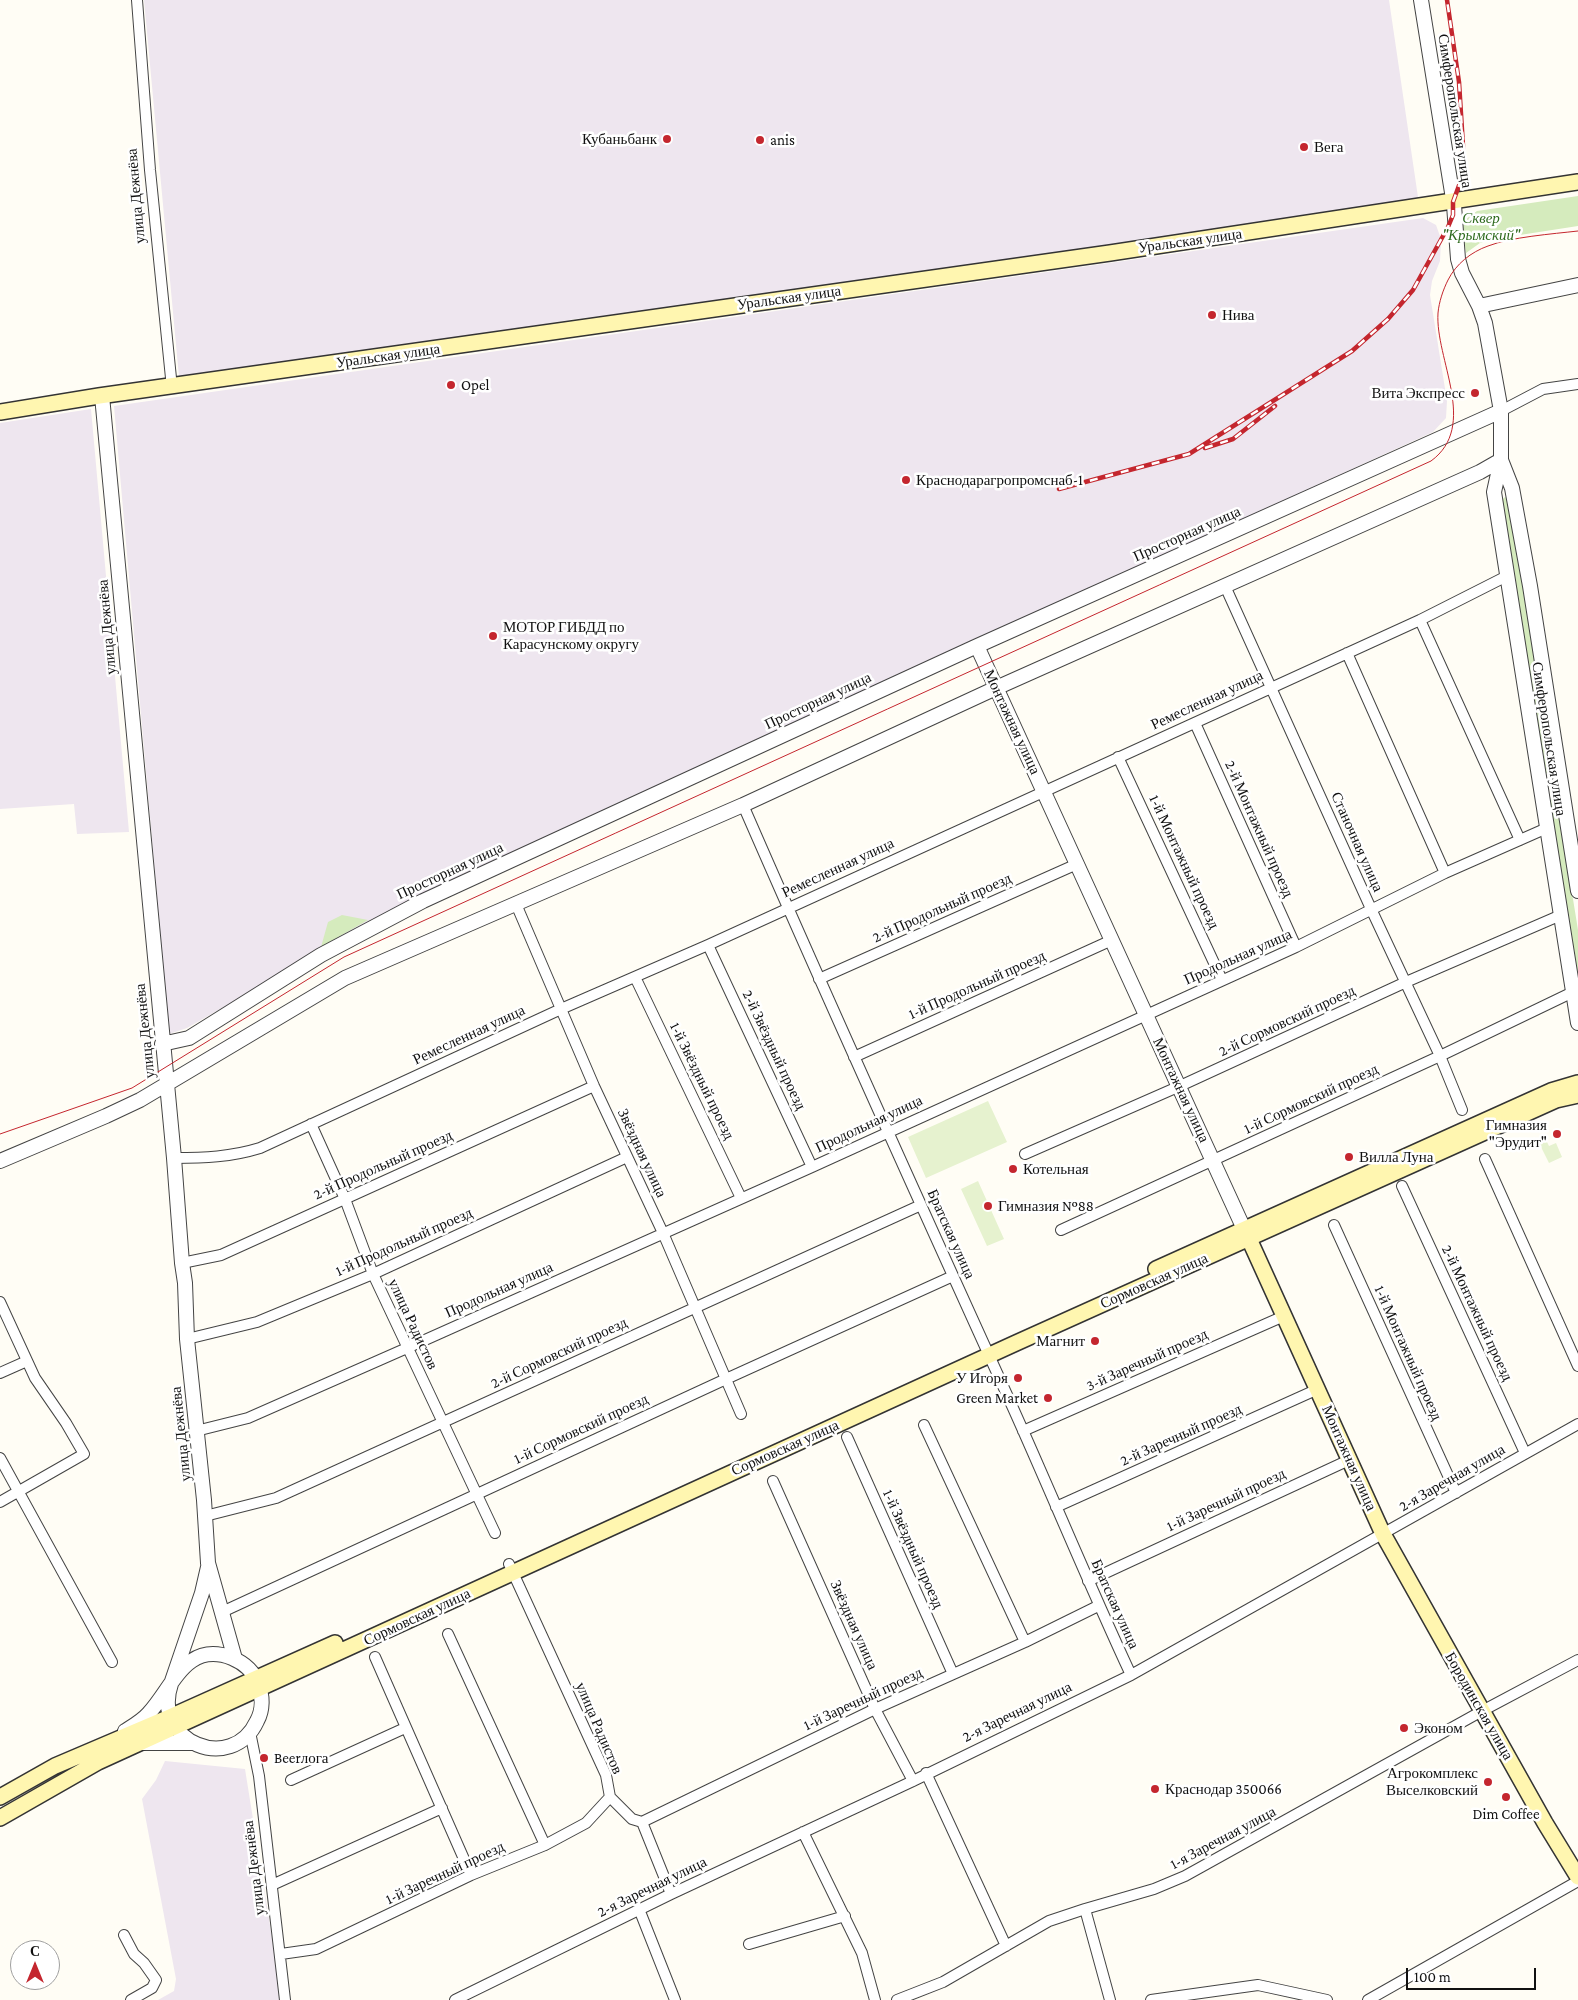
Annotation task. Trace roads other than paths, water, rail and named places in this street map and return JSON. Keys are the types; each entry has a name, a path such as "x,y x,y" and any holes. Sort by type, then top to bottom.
{"main road":[{"name":"Уральская улица","path":"1454,204 1578,182"},
{"name":"Уральская улица","path":"0,413 613,324 1101,258 1578,186"},
{"name":"Сормовская улица","path":"0,1797 67,1761 94,1749 172,1722 258,1684 1246,1234 1551,1092 1578,1083"},
{"name":"Сормовская улица","path":"1246,1234 1556,1100 1578,1095"},
{"name":"Монтажная улица","path":"1246,1234 1383,1534"},
{"name":"Бородинская улица","path":"1383,1534 1578,1879"},
{"name":"Сормовская улица","path":"0,1818 74,1775 138,1744 172,1722"}],"street":[{"name":"улица Дежнёва","path":"136,0 152,199 172,387"},
{"name":"Симферопольская улица","path":"1421,0 1454,204 1458,259 1462,273 1485,322 1501,411 1501,460 1494,492 1578,1023"},
{"path":"1479,306 1578,286"},
{"path":"1501,411 1543,389 1578,384"},
{"name":"улица Дежнёва","path":"102,397 174,1158 185,1283 187,1339 206,1516 208,1563 235,1659"},
{"name":"Просторная улица","path":"162,1044 188,1038 321,956 423,901 977,646 1501,411"},
{"name":"Симферопольская улица","path":"1501,460 1512,488 1578,891"},
{"path":"0,1160 140,1100 345,978 743,805 996,688 1480,472 1501,460"},
{"name":"Ремесленная улица","path":"174,1158 238,1155 260,1148 561,1009 708,945 1195,723 1271,686 1420,620 1507,576"},
{"name":"Станочная улица","path":"1225,586 1372,911 1440,1056 1462,1110"},
{"path":"1420,620 1520,840"},
{"name":"Монтажная улица","path":"977,646 1180,1086 1246,1234"},
{"path":"1347,653 1445,873"},
{"name":"2-й Монтажный проезд","path":"1195,723 1296,947"},
{"name":"1-й Монтажный проезд","path":"1118,757 1222,980"},
{"path":"1541,791 1561,787"},
{"name":"Братская улица","path":"743,805 819,979 1023,1431 1098,1606 1131,1675"},
{"name":"Продольная улица","path":"196,1431 248,1418 407,1348 812,1167 1296,947 1372,911 1445,873 1547,828"},
{"name":"2-й Продольный проезд","path":"819,979 1077,864"},
{"name":"Звёздная улица","path":"516,904 594,1086 663,1233 741,1414"},
{"name":"2-й Сормовский проезд","path":"1025,1154 1180,1086 1406,982 1561,915"},
{"name":"1-й Продольный проезд","path":"854,1057 1112,940"},
{"name":"2-й Звёздный проезд","path":"708,945 812,1167"},
{"name":"1-й Звёздный проезд","path":"635,977 742,1198"},
{"name":"1-й Сормовский проезд","path":"1061,1230 1440,1056 1573,992"},
{"name":"2-й Продольный проезд","path":"182,1263 221,1255 594,1086"},
{"name":"улица Радистов","path":"311,1124 407,1348 495,1533"},
{"name":"1-й Продольный проезд","path":"187,1339 257,1322 374,1274 627,1157"},
{"path":"1485,1160 1578,1366"},
{"name":"2-й Монтажный проезд","path":"1402,1186 1525,1453"},
{"name":"2-й Сормовский проезд","path":"206,1516 276,1498 921,1205"},
{"name":"1-й Монтажный проезд","path":"1334,1225 1456,1493"},
{"name":"1-й Сормовский проезд","path":"222,1612 477,1493 953,1276"},
{"path":"0,1302 35,1378 66,1423 84,1454 0,1502"},
{"name":"3-й Заречный проезд","path":"1023,1431 1284,1316"},
{"path":"0,1373 27,1361"},
{"name":"2-й Заречный проезд","path":"1056,1507 1318,1389"},
{"name":"2-я Заречная улица","path":"455,2000 639,1909 913,1781 926,1773 1131,1675 1578,1424"},
{"path":"924,1425 1025,1642"},
{"name":"1-й Звёздный проезд","path":"847,1437 952,1674"},
{"path":"0,1458 112,1662"},
{"name":"1-й Заречный проезд","path":"1088,1580 1349,1460"},
{"name":"Звёздная улица","path":"773,1481 875,1709 913,1781"},
{"path":"94,1749 139,1722 150,1712 171,1684 178,1672 184,1666 200,1657 218,1655 235,1659 246,1666 258,1684 262,1699 260,1714 250,1732 239,1742 226,1747 206,1748 184,1738 172,1722 167,1701 171,1684 204,1586 208,1563"},
{"name":"улица Радистов","path":"511,1568 606,1775 610,1797 632,1819 642,1822"},
{"name":"1-й Заречный проезд","path":"642,1822 875,1709 1025,1642 1098,1606"},
{"path":"448,1634 545,1844"},
{"path":"375,1657 471,1875"},
{"name":"1-я Заречная улица","path":"897,2000 942,1982 1049,1921 1154,1889 1186,1876 1482,1711 1578,1660"},
{"path":"291,1780 405,1728"},
{"name":"улица Дежнёва","path":"250,1732 259,1776 285,2000"},
{"path":"138,1744 163,1742 192,1743"},
{"path":"67,1761 74,1775"},
{"path":"926,1773 1006,1946"},
{"name":"1-й Заречный проезд","path":"281,1954 316,1949 471,1875 545,1844 586,1823 610,1797"},
{"path":"272,1885 442,1808"},
{"path":"642,1822 671,1894"},
{"path":"803,1832 862,1953 875,2000"},
{"path":"1368,2000 1578,1879"},
{"path":"639,1909 674,2000"},
{"path":"1085,1909 1110,2000"},
{"path":"749,1944 845,1916"},
{"path":"124,1935 134,1954 144,1963 156,1980 152,1988 131,2000"},
{"path":"1151,2000 1258,1986 1327,2000"}],"tram line":[{"path":"0,1134 132,1088 344,957 1431,461 1445,446 1452,430 1454,411 1442,351 1438,313 1443,292 1451,274 1465,259 1488,246 1520,238 1578,231"}],"railway":[{"path":"1059,489 1189,454 1352,351 1388,319 1413,290 1448,227 1453,215 1453,202 1461,180 1463,146 1459,82 1447,0"},
{"path":"1205,448 1233,439 1275,406"}],"place":[{"name":"Кубаньбанк","path":"667,139"},
{"name":"anis","path":"760,140"},
{"name":"Вега","path":"1304,147"},
{"name":"Нива","path":"1212,315"},
{"name":"Opel","path":"451,385"},
{"name":"Вита Экспресс","path":"1475,393"},
{"name":"Краснодарагропромснаб-1","path":"906,480"},
{"name":"МОТОР ГИБДД по Карасунскому округу","path":"493,636"},
{"name":"Гимназия \"Эрудит\"","path":"1557,1134"},
{"name":"Вилла Луна","path":"1349,1157"},
{"name":"Котельная","path":"1013,1169"},
{"name":"Гимназия №88","path":"988,1206"},
{"name":"Магнит","path":"1095,1341"},
{"name":"У Игоря","path":"1018,1378"},
{"name":"Green Market","path":"1048,1398"},
{"name":"Эконом","path":"1404,1728"},
{"name":"Beerлога","path":"264,1758"},
{"name":"Агрокомплекс Выселковский","path":"1488,1782"},
{"name":"Краснодар 350066","path":"1155,1789"},
{"name":"Dim Coffee","path":"1506,1797"}],"park label":[{"name":"Сквер \"Крымский\"","path":"1481,226"}]}
